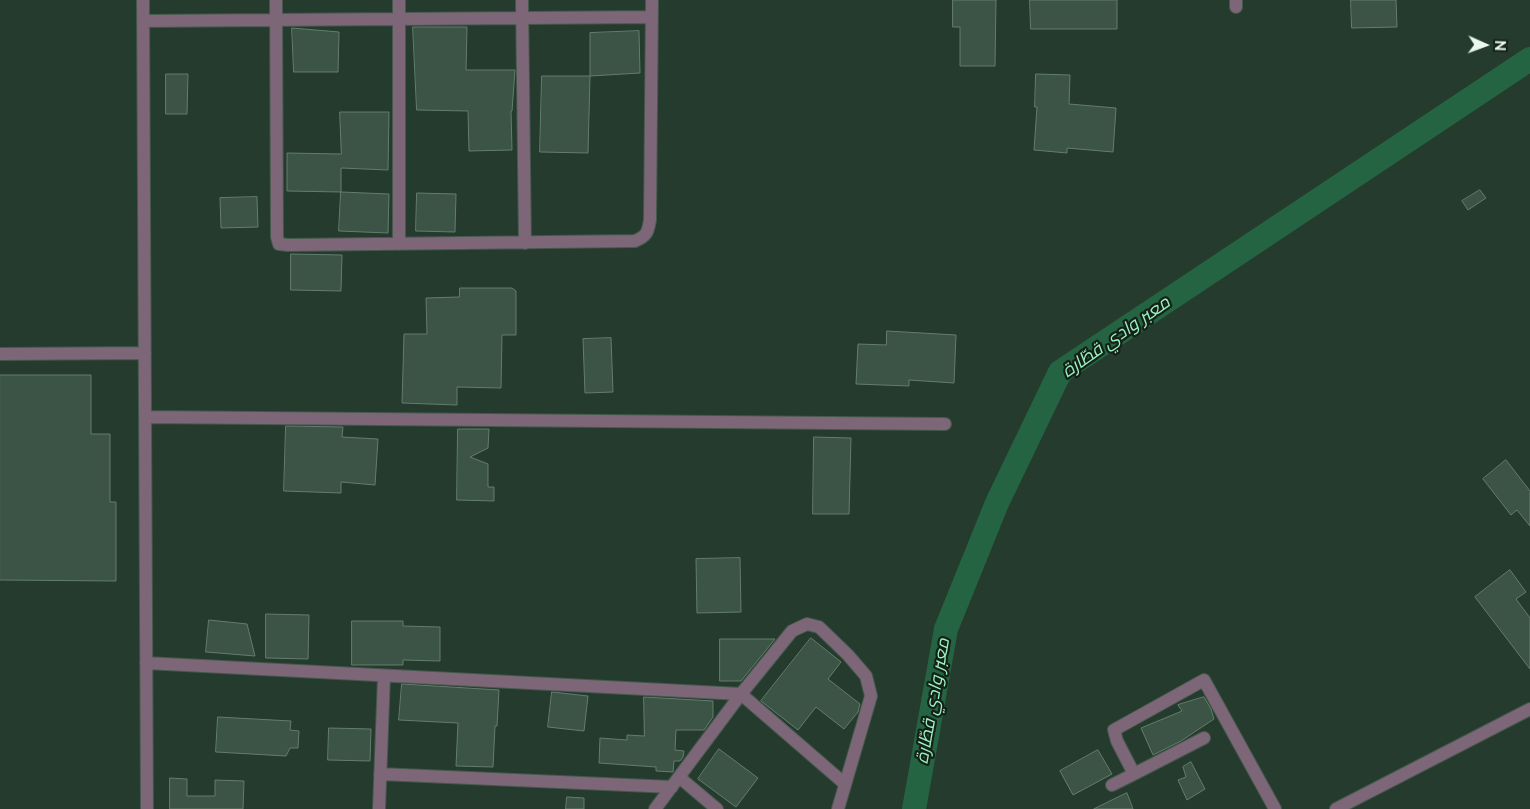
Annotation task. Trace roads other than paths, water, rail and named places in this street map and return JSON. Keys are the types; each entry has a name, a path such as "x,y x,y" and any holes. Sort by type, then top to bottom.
{"street":[{"path":"143,0 147,809"},
{"path":"276,0 277,237 279,244 288,245 635,241 643,238 648,231 650,220 652,0"},
{"path":"399,0 399,244"},
{"path":"522,0 525,243"},
{"path":"143,21 652,17"},
{"path":"0,354 145,353"},
{"path":"145,417 945,424"},
{"path":"655,809 741,694 792,631 807,624 819,627 848,655 866,676 871,696 838,809"},
{"path":"146,663 741,694 845,784"},
{"path":"379,809 384,676"},
{"path":"1134,774 1117,741 1114,730 1204,680 1276,809"},
{"path":"1336,809 1530,709"},
{"path":"1112,785 1204,738"},
{"path":"380,774 675,782 717,809"}],"waterway":[{"name":"معبر وادي قطّارة","path":"914,809 946,629 997,503 1060,372 1530,59"}]}
